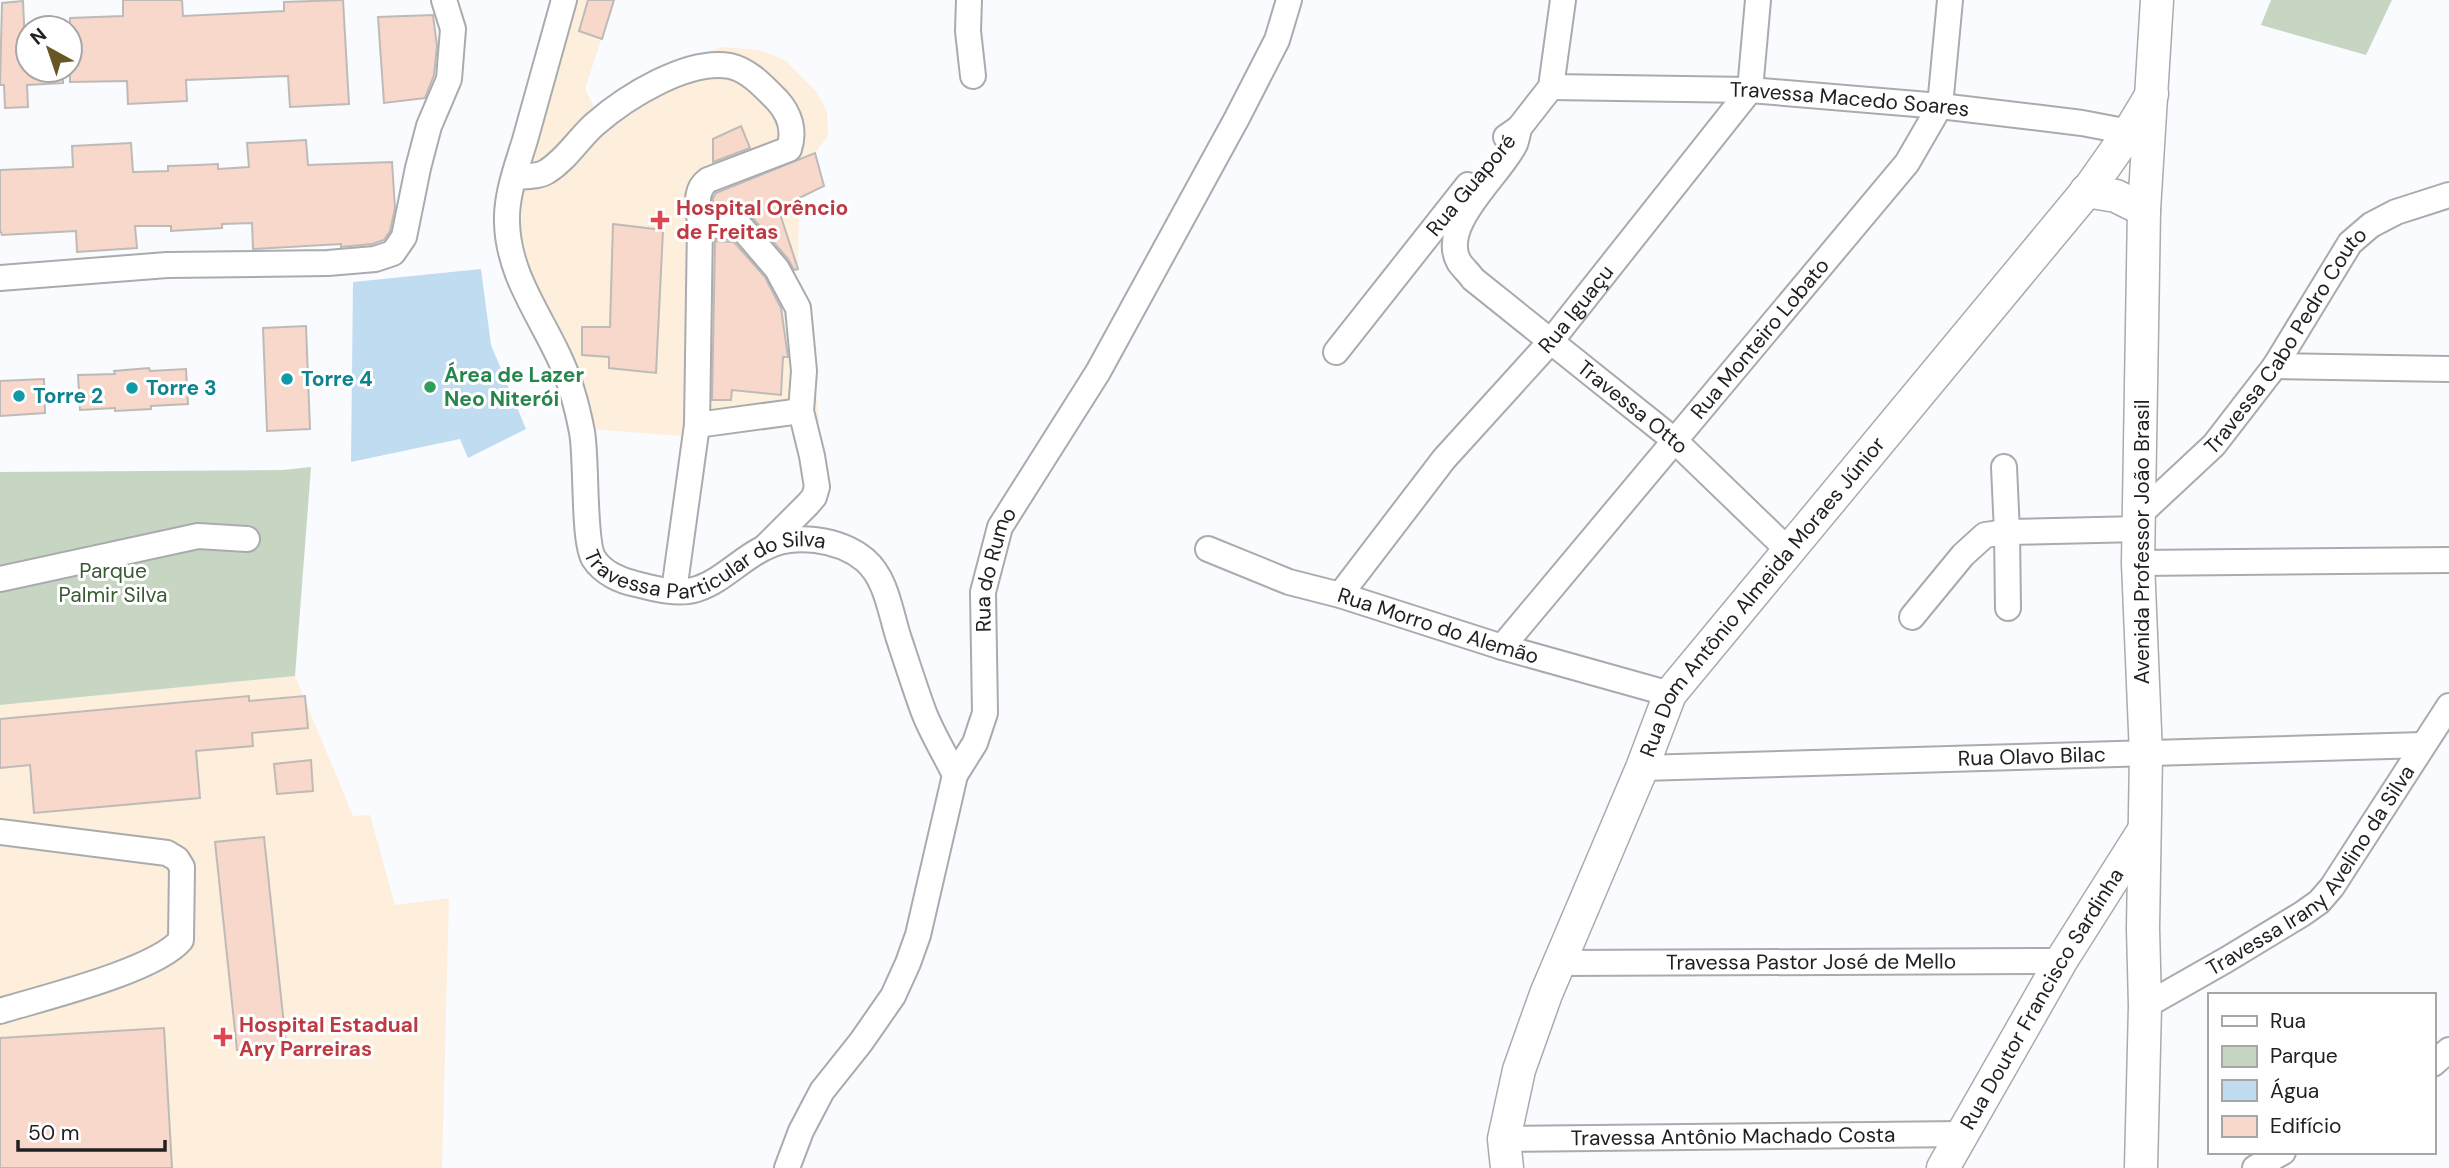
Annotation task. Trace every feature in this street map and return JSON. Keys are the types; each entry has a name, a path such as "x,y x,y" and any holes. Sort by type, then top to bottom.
{"main road":[{"name":"Rua Dom Antônio Almeida Moraes Júnior","path":"1505,1154 1519,1070 1559,963 1642,768 1670,694 2086,191 2139,134 2151,94 2157,0"},
{"name":"Avenida Professor João Brasil","path":"2139,134 2144,210 2138,563 2146,755 2141,1168"},
{"path":"2086,191 2116,196 2144,210"},
{"name":"Rua Doutor Francisco Sardinha","path":"1943,1168 2061,961 2144,830"}],"street":[{"path":"0,278 167,265 328,263 375,260 393,253 404,237 429,125 449,79 453,29 444,0"},
{"name":"Travessa Particular do Silva","path":"564,0 514,177 507,221 514,268 559,358 569,383 582,432 589,543 593,558 607,573 674,591 698,589 726,574 765,547 802,540 827,542 844,547 864,559 877,573 888,599 924,714 956,775"},
{"path":"969,0 968,31 972,76"},
{"name":"Rua do Rumo","path":"787,1168 822,1091 893,996 918,934 956,775 975,743 985,713 983,592 1000,527 1098,372 1231,130 1277,40 1289,0"},
{"path":"1551,87 1563,0"},
{"path":"1749,90 1758,0"},
{"name":"Rua Monteiro Lobato","path":"1502,648 1907,163 1940,106 1950,0"},
{"path":"514,177 543,174 559,163 594,125 631,96 679,74 708,66 731,66 751,76 779,102 789,118 793,133 789,149 708,180 698,192 700,225 697,425 674,591"},
{"name":"Travessa Macedo Soares","path":"1551,87 1749,90 1940,106 2082,123 2139,134"},
{"name":"Rua Guaporé","path":"1336,352 1505,137 1519,128 1551,87"},
{"name":"Rua Iguaçu","path":"1340,596 1444,459 1550,341 1749,90"},
{"name":"Travessa Otto","path":"1519,128 1515,144 1469,207 1460,226 1456,243 1458,260 1473,279 1674,440 1788,550"},
{"name":"Travessa Cabo Pedro Couto","path":"2140,522 2214,445 2275,366 2350,243 2371,225 2396,212 2449,195"},
{"path":"700,225 741,227 777,269 798,309 804,371 801,411 813,456 817,487 808,504 792,517 765,547"},
{"path":"2275,366 2449,369"},
{"path":"697,425 801,411"},
{"path":"2004,467 2008,608"},
{"path":"1912,617 1985,535 2140,522"},
{"path":"0,579 198,536 247,539"},
{"name":"Rua Morro do Alemão","path":"1209,549 1289,582 1502,648 1670,694"},
{"path":"2138,563 2449,560"},
{"name":"Travessa Irany Avelino da Silva","path":"2145,1006 2319,902 2332,887 2449,706"},
{"name":"Rua Olavo Bilac","path":"1642,768 2423,745"},
{"path":"0,832 167,853 177,859 182,867 181,940 173,948 165,954 112,976 0,1012"},
{"name":"Travessa Pastor José de Mello","path":"1559,963 2061,961"},
{"path":"2435,1062 2449,1050"},
{"name":"Travessa Antônio Machado Costa","path":"1505,1154 1963,1134"},
{"path":"2255,1168 2280,1154"}],"shaded area":[{"name":"Hospital Orêncio de Freitas","path":"573,0 614,0 585,89 595,109 658,73 721,47 760,50 786,61 816,91 827,112 828,136 815,153 824,186 795,200 799,211 798,269 793,271 800,290 810,340 819,422 682,436 591,429 557,327 530,271 521,230 523,197 531,156"},
{"name":"Hospital Estadual Ary Parreiras","path":"295,676 353,816 370,815 395,905 449,898 442,1168 0,1168 0,705"}],"green space":[{"path":"2271,0 2392,0 2366,55 2261,25"},
{"name":"Parque Palmir Silva","path":"311,467 295,676 0,705 0,472 283,470"}],"water":[{"name":"Área de Lazer Neo Niterói","path":"481,269 491,345 526,429 468,458 460,439 351,462 353,282"}],"building":[{"path":"123,0 182,0 183,16 284,11 284,2 343,0 349,104 290,107 288,76 186,80 187,101 128,104 127,81 84,82 84,17 123,16"},
{"path":"588,0 614,0 602,39 579,31"},
{"path":"23,1 24,14 14,14 14,84 45,84 27,85 28,107 5,108 4,85 0,85 2,3"},
{"path":"433,15 437,46 434,75 425,98 384,103 378,17"},
{"path":"741,126 750,148 713,162 713,139"},
{"path":"306,140 308,165 392,162 395,208 390,231 384,240 341,247 341,244 253,249 252,223 171,231 171,226 135,226 137,248 77,252 76,231 2,235 0,230 0,170 73,167 72,146 131,143 133,172 168,171 168,166 218,164 218,169 249,167 247,143"},
{"path":"815,153 824,186 795,200 799,211 781,217 798,269 794,270 788,259 752,217 742,212 714,211 713,198 716,193"},
{"path":"613,224 663,230 656,373 609,368 609,357 582,355 582,327 610,327"},
{"path":"715,241 734,242 765,277 781,308 788,357 783,357 781,395 732,390 731,400 712,400"},
{"name":"Torre 4","path":"306,326 310,429 267,431 263,328"},
{"name":"Torre 3","path":"149,368 150,371 186,369 188,404 115,411 115,408 80,410 78,375 115,374 114,371"},
{"name":"Torre 2","path":"44,379 45,413 0,416 0,381"},
{"path":"249,696 249,701 305,696 308,728 252,733 253,746 196,751 200,798 34,813 30,765 0,768 0,719"},
{"path":"311,760 313,791 277,794 274,764"},
{"path":"264,837 286,1044 237,1050 215,842"},
{"path":"164,1028 172,1168 0,1168 0,1038"}],"place":[{"name":"Hospital Orêncio de Freitas","path":"660,220"},
{"name":"Torre 4","path":"287,379"},
{"name":"Área de Lazer Neo Niterói","path":"430,387"},
{"name":"Torre 3","path":"132,388"},
{"name":"Torre 2","path":"19,396"},
{"name":"Hospital Estadual Ary Parreiras","path":"223,1037"}]}
